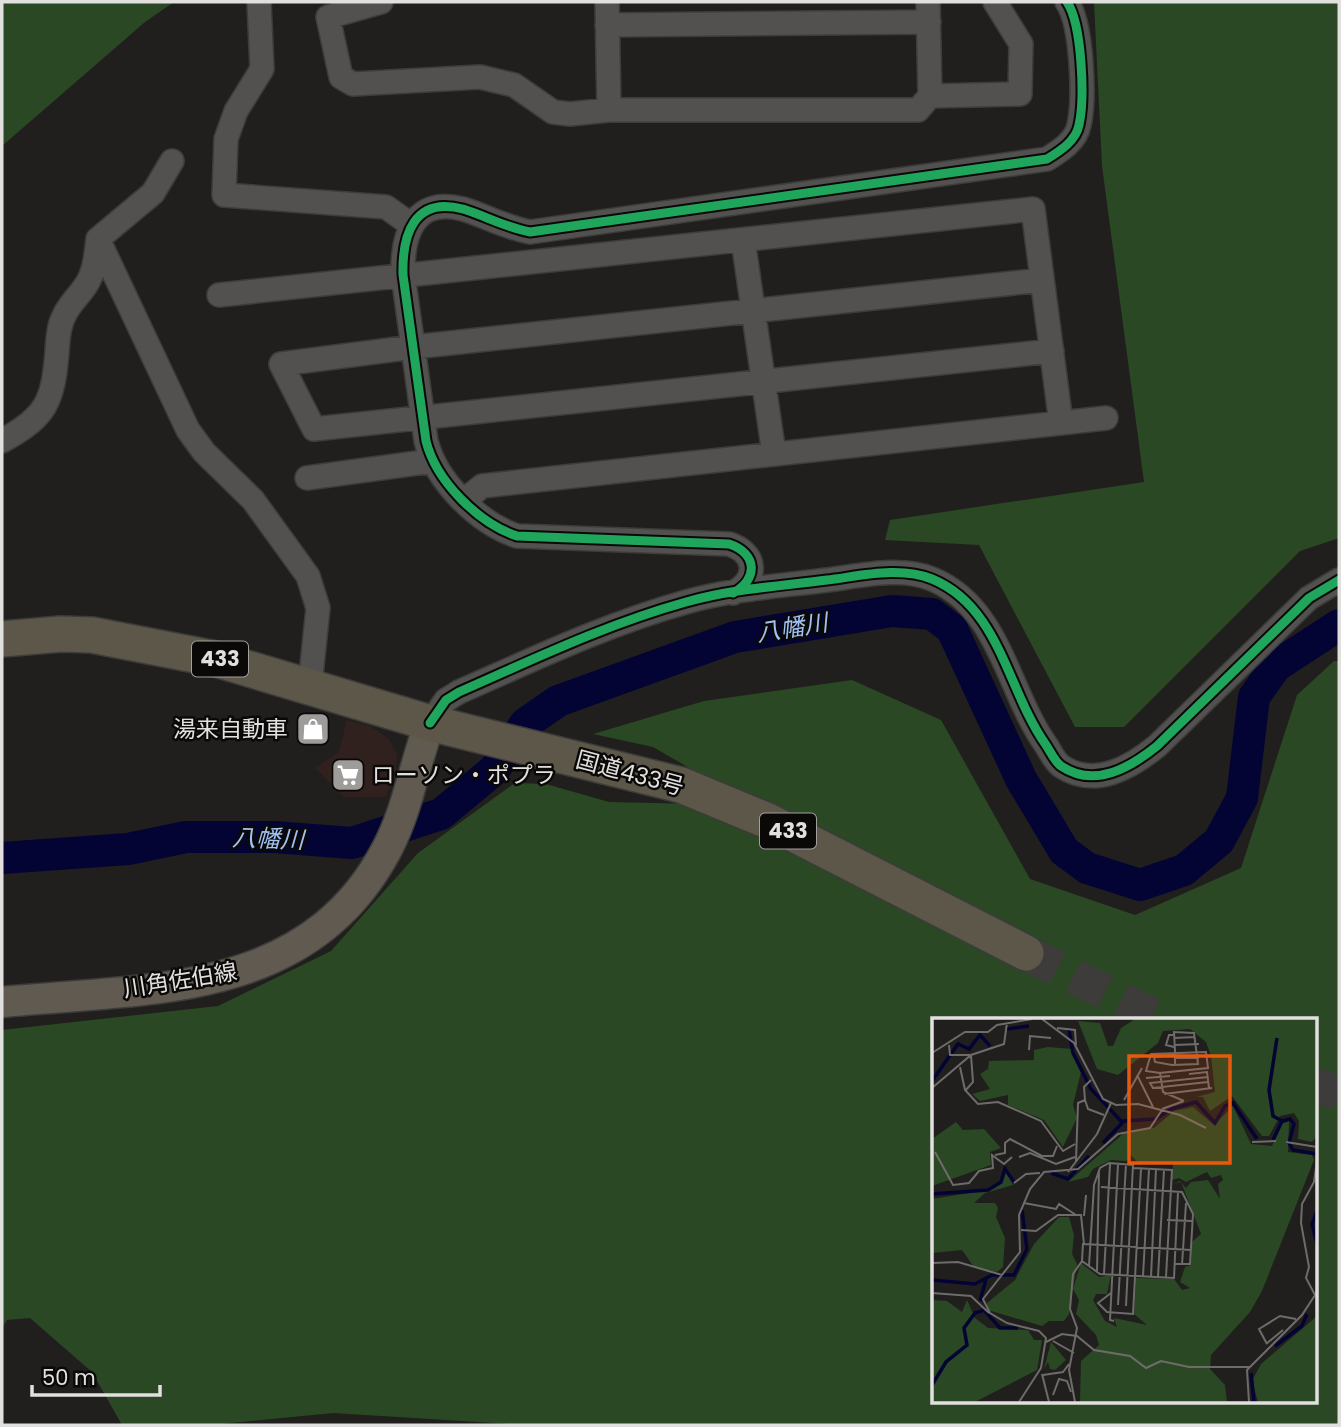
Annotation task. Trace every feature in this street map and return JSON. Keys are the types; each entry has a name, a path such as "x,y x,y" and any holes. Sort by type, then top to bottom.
{"highway":[{"name":"国道433号","path":"2,639 61,634 122,640 216,659 473,735 635,772 725,801 1026,953"}],"main road":[{"name":"川角佐伯線","path":"2,1002 183,985 257,966 280,956 323,927 359,892 382,857 408,797 430,723"}],"street":[{"path":"259,2 262,69 236,111 226,139 224,195 386,207 410,224"},
{"path":"381,2 328,17 341,77 353,84 480,77 514,85 553,111 570,114 609,110 918,110 930,96 929,12 607,25"},
{"path":"607,2 609,110"},
{"path":"930,96 1020,94 1021,44 995,2"},
{"path":"733,593 746,586 752,573 751,559 742,548 729,544 517,536 490,524 465,500 432,461 422,417 403,275 403,247 410,224 432,209 461,209 502,227 530,232 1047,159 1066,148 1079,126 1080,34 1067,2"},
{"path":"2,442 26,428 46,407 55,386 59,329 64,315 88,284 95,263 98,239 144,201 172,161"},
{"path":"219,295 1033,209 1060,423"},
{"path":"98,239 188,430 204,452 253,499 308,576 317,608 310,685"},
{"path":"743,240 774,454"},
{"path":"1042,280 413,347 281,364 314,429 1052,351"},
{"path":"465,500 482,486 1106,418"},
{"path":"307,478 432,461"},
{"path":"430,723 446,700 459,692 604,628 687,601 886,573 925,576 954,588 979,614 1012,676 1037,733 1060,765 1081,774 1102,775 1132,766 1157,746 1309,598 1339,580"}],"shaded area":[{"path":"347,720 370,726 389,739 397,755 395,777 385,797 344,797 315,768 339,752"}],"green space":[{"path":"2,2 174,2 145,22 2,146"},
{"path":"1094,2 1339,2 1339,538 1300,551 1124,727 1075,727 979,545 885,540 890,520 1144,482 1102,166"},
{"path":"1334,661 1339,661 1339,1425 524,1425 333,1413 210,1425 122,1425 92,1372 30,1318 7,1320 2,1328 2,1030 218,1006 331,951 418,853 515,783 546,784 609,802 699,804 717,784 653,747 593,734 704,701 852,680 941,720 1030,879 1135,915 1241,868 1297,695"}],"waterway":[{"name":"八幡川","path":"2,858 128,849 186,837 274,837 352,843 441,814 494,770 525,724 558,701 735,637 892,611 932,614 952,629 1021,779 1064,851 1087,868 1140,885 1184,870 1219,841 1242,798 1254,697 1276,666 1339,625"}],"tunnel":[{"path":"1026,953 1158,1018"},
{"path":"1316,1085 1339,1093"}],"cycle path":[{"path":"733,593 747,581 751,567 745,553 729,544 517,536 488,521 461,499 439,471 426,441 403,275 405,246 414,222 432,208 446,207 463,209 530,232 1047,159 1075,136 1081,113 1079,43 1067,2"},
{"path":"430,723 446,700 459,692 571,643 657,611 738,591 866,574 907,573 932,579 955,592 973,609 988,629 1021,700 1057,762 1074,773 1099,775 1124,768 1157,746 1309,598 1339,580"}],"place":[{"name":"湯来自動車","path":"313,729"},
{"name":"ローソン・ポプラ","path":"348,775"}]}
